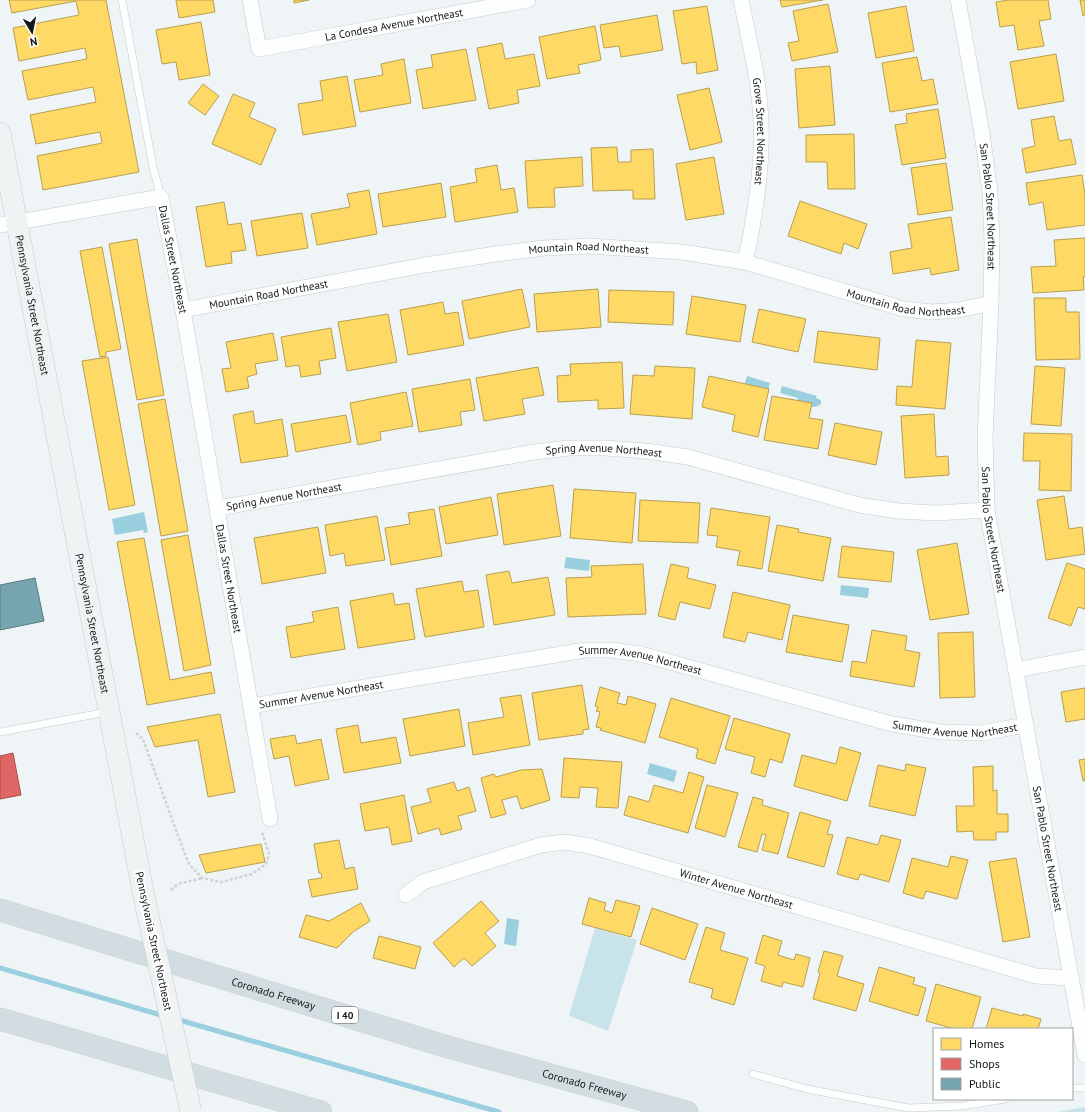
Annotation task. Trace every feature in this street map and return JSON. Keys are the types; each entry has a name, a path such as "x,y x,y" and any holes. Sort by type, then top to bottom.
{"highway":[{"name":"Coronado Freeway","path":"0,910 448,1046 687,1112"},
{"path":"0,1019 321,1112"}],"street":[{"name":"La Condesa Avenue Northeast","path":"250,0 258,49 528,0"},
{"name":"Grove Street Northeast","path":"741,0 756,75 761,123 760,172 754,226 745,262"},
{"name":"San Pablo Street Northeast","path":"958,0 982,133 990,192 992,242 991,303 985,438 987,510 1085,1054"},
{"name":"Pennsylvania Street Northeast","path":"0,134 9,224 109,712 144,897 191,1112"},
{"path":"9,224 161,197"},
{"name":"Dallas Street Northeast","path":"161,197 183,310 218,508 251,706 266,824"},
{"name":"Mountain Road Northeast","path":"183,310 425,265 544,248 589,246 682,252 745,262 904,309 932,312 959,310 991,303"},
{"name":"Spring Avenue Northeast","path":"218,508 534,452 569,448 606,448 646,451 688,457 867,506 898,511 936,513 987,510"},
{"name":"Summer Avenue Northeast","path":"251,706 585,650 598,650 641,654 892,724 941,732 982,733 1026,725"},
{"path":"1016,670 1085,657"},
{"name":"Winter Avenue Northeast","path":"406,895 423,882 541,845 565,842 590,846 1036,976 1071,978"}],"lane":[{"path":"122,0 153,167 161,197"},
{"path":"0,732 109,712"},
{"path":"753,1074 807,1088 908,1108 962,1106 1000,1100"},
{"path":"1073,1088 1085,1088"}],"path":[{"path":"136,733 144,739 177,833 190,864 202,878"},
{"path":"171,890 178,884 202,878 222,882 252,874 266,864 269,854 266,824"}],"shaded area":[{"path":"595,928 637,940 608,1031 569,1016"},
{"path":"1085,1107 1085,1112 1058,1112"}],"water":[{"path":"747,376 770,383 768,392 744,386"},
{"path":"782,386 817,396 816,398 821,400 821,404 813,407 797,403 798,398 780,393"},
{"path":"144,512 148,532 144,533 143,530 115,535 112,519"},
{"path":"566,557 590,560 589,571 564,568"},
{"path":"841,585 869,588 868,598 840,595"},
{"path":"650,763 677,771 674,782 647,774"},
{"path":"507,918 519,920 516,946 504,944"}],"building: Homes":[{"path":"9,0 106,0 139,172 43,190 37,156 102,143 100,132 36,144 30,115 96,102 93,87 28,100 22,71 87,59 85,48 19,61 13,28 79,15 76,1 12,13"},
{"path":"176,0 213,0 215,12 179,18"},
{"path":"294,0 309,0 294,3"},
{"path":"780,0 823,0 782,7"},
{"path":"1009,0 1048,0 1051,19 1039,21 1044,46 1018,50 1014,25 1000,27 996,2"},
{"path":"1080,0 1085,0 1085,15 1083,16"},
{"path":"828,4 838,52 792,61 788,43 799,41 793,11"},
{"path":"707,6 718,70 697,74 696,62 682,64 673,11"},
{"path":"906,6 914,51 876,58 868,13"},
{"path":"657,15 663,50 621,57 619,46 604,48 600,25"},
{"path":"201,22 210,75 179,80 176,62 162,64 156,30"},
{"path":"595,26 601,60 578,65 580,73 547,79 539,37"},
{"path":"502,43 505,59 534,54 540,86 517,90 519,103 489,109 477,48"},
{"path":"466,49 476,100 423,109 416,70 433,67 431,55"},
{"path":"1056,54 1064,101 1018,109 1010,62"},
{"path":"917,57 922,81 933,79 938,104 890,112 882,63"},
{"path":"404,59 411,103 360,112 354,80 383,75 381,64"},
{"path":"830,66 835,125 799,128 795,69"},
{"path":"347,76 356,126 303,135 298,104 323,100 320,81"},
{"path":"203,84 219,96 205,115 188,103"},
{"path":"709,88 722,142 690,150 677,95"},
{"path":"233,94 255,103 249,117 276,129 261,165 212,144"},
{"path":"938,109 946,158 902,165 895,125 907,123 906,114"},
{"path":"1054,116 1059,141 1071,139 1076,164 1026,173 1022,149 1035,146 1031,120"},
{"path":"854,134 855,189 828,189 827,162 806,162 806,135"},
{"path":"617,147 618,162 631,162 631,150 653,149 655,199 633,199 633,190 593,191 591,148"},
{"path":"582,157 583,186 554,188 555,207 528,208 525,161"},
{"path":"714,157 724,214 686,220 676,164"},
{"path":"946,163 953,210 918,215 911,168"},
{"path":"497,165 501,190 514,188 518,212 455,222 450,187 477,182 475,169"},
{"path":"1082,175 1085,195 1085,225 1047,230 1043,202 1029,205 1026,183"},
{"path":"441,183 446,217 383,227 378,194"},
{"path":"369,190 377,234 317,245 311,214 350,207 347,194"},
{"path":"800,201 867,224 858,249 844,243 841,254 788,236"},
{"path":"224,202 228,225 241,223 246,250 231,252 232,263 206,267 196,207"},
{"path":"302,213 308,248 257,256 251,221"},
{"path":"951,217 959,270 931,275 930,268 893,274 890,252 912,248 908,224"},
{"path":"1085,238 1085,277 1083,277 1084,290 1033,293 1031,267 1056,266 1054,240"},
{"path":"137,239 164,395 137,400 109,244"},
{"path":"102,247 121,349 106,352 106,356 100,357 80,251"},
{"path":"522,289 530,327 469,339 462,301"},
{"path":"598,289 601,327 537,332 534,294"},
{"path":"609,290 674,292 673,325 608,322"},
{"path":"692,296 746,305 740,342 686,334"},
{"path":"1034,298 1066,298 1066,312 1079,312 1080,359 1036,360"},
{"path":"443,302 445,314 458,312 464,345 408,355 400,310"},
{"path":"759,309 806,319 798,352 752,342"},
{"path":"388,314 397,362 347,371 338,322"},
{"path":"331,328 336,358 319,361 321,374 301,377 299,365 286,367 281,337"},
{"path":"818,331 880,338 877,370 814,362"},
{"path":"273,333 278,360 255,364 257,374 247,377 249,388 226,392 222,369 231,368 226,342"},
{"path":"916,340 951,343 945,409 896,405 897,386 912,387"},
{"path":"108,357 135,505 109,510 82,361"},
{"path":"622,362 624,408 598,409 598,400 558,402 557,376 571,375 570,364"},
{"path":"655,366 695,368 692,419 630,414 633,375 654,376"},
{"path":"1035,366 1065,368 1061,426 1031,424"},
{"path":"538,367 544,395 522,399 525,414 484,421 476,378"},
{"path":"709,376 769,389 758,437 732,431 735,415 702,407"},
{"path":"470,379 475,410 460,412 462,425 419,432 412,389"},
{"path":"406,392 413,426 380,432 381,440 358,445 350,403"},
{"path":"772,396 812,403 809,418 823,420 818,449 764,440"},
{"path":"165,399 188,531 161,536 138,404"},
{"path":"253,411 255,424 282,419 288,456 241,463 233,415"},
{"path":"934,414 936,457 948,456 949,475 905,478 901,416"},
{"path":"346,415 351,442 296,452 291,424"},
{"path":"835,423 882,432 876,465 828,455"},
{"path":"1024,433 1072,434 1071,491 1039,490 1040,461 1023,461"},
{"path":"553,485 561,536 504,545 497,494"},
{"path":"574,489 636,493 632,543 570,538"},
{"path":"1064,496 1069,529 1082,527 1085,554 1046,560 1037,500"},
{"path":"491,497 498,535 446,544 439,507"},
{"path":"640,500 700,503 698,543 638,541"},
{"path":"711,508 770,517 762,569 737,565 740,551 716,547 718,536 707,535"},
{"path":"434,509 442,556 391,565 385,528 410,524 408,513"},
{"path":"377,516 385,560 346,566 344,553 330,556 325,525"},
{"path":"777,525 799,529 798,532 831,538 823,581 768,571"},
{"path":"318,527 326,573 262,584 254,538"},
{"path":"188,535 211,665 184,671 161,540"},
{"path":"144,538 170,680 211,672 215,693 147,705 117,542"},
{"path":"957,543 969,614 930,620 917,550"},
{"path":"842,546 894,552 891,582 838,577"},
{"path":"1067,563 1085,569 1085,609 1078,607 1071,626 1048,618"},
{"path":"643,564 646,614 568,617 566,578 592,577 591,566"},
{"path":"671,564 689,568 687,578 716,585 710,609 680,602 675,620 658,616"},
{"path":"509,571 512,583 548,577 555,615 494,625 486,575"},
{"path":"462,581 464,592 478,590 484,627 425,637 416,589"},
{"path":"733,592 790,605 782,640 748,632 745,642 723,637"},
{"path":"393,593 395,605 409,603 415,639 358,648 350,601"},
{"path":"338,607 345,649 291,658 286,627 314,622 312,612"},
{"path":"793,615 849,625 842,662 786,652"},
{"path":"872,630 907,636 905,650 920,653 914,687 850,676 852,661 866,663"},
{"path":"973,632 975,697 940,698 938,633"},
{"path":"582,685 589,729 583,730 583,734 539,740 532,693"},
{"path":"600,687 620,693 617,703 626,705 628,696 656,704 645,743 600,730 601,728 596,727 600,712 596,711 598,707 595,706"},
{"path":"1085,688 1085,719 1066,722 1061,692"},
{"path":"521,695 530,745 473,755 468,723 504,717 500,698"},
{"path":"671,698 730,716 715,764 696,758 698,749 659,737"},
{"path":"459,709 465,746 410,756 403,719"},
{"path":"220,714 235,792 208,797 198,740 155,747 147,727"},
{"path":"734,718 790,734 782,763 770,759 765,777 751,773 755,757 725,749"},
{"path":"358,725 361,743 396,737 401,763 344,773 336,729"},
{"path":"295,735 297,744 321,739 329,779 295,786 289,756 274,759 270,739"},
{"path":"840,747 861,753 847,801 794,786 802,755 836,764"},
{"path":"564,758 622,762 618,808 596,807 598,788 580,787 579,798 561,797"},
{"path":"1085,759 1085,781 1083,781 1079,760"},
{"path":"906,764 926,768 915,816 869,806 878,765 905,771"},
{"path":"993,766 993,791 997,790 997,814 1008,814 1008,832 996,832 996,840 974,840 973,831 957,832 956,806 974,806 973,767"},
{"path":"542,769 550,800 521,809 517,796 502,800 506,814 491,818 481,778 494,774 496,777 521,770"},
{"path":"689,772 704,777 688,833 624,815 629,796 649,802 654,785 683,793"},
{"path":"454,782 457,791 469,787 476,811 458,816 462,829 441,835 439,828 418,834 411,807 431,802 427,789"},
{"path":"707,785 738,793 725,837 695,828"},
{"path":"404,795 412,841 392,845 389,827 365,831 360,804"},
{"path":"753,797 763,800 762,805 789,813 778,854 762,850 766,835 762,834 757,852 738,847"},
{"path":"800,812 831,821 827,834 833,835 824,867 787,857"},
{"path":"881,835 901,840 889,882 860,874 858,880 837,874 847,837 878,845"},
{"path":"339,840 345,869 354,867 358,889 312,897 308,880 322,878 321,873 319,873 314,844"},
{"path":"261,844 265,862 206,873 199,855"},
{"path":"951,856 968,860 957,899 926,891 923,899 903,893 912,858 948,867"},
{"path":"1016,858 1030,937 1003,942 989,862"},
{"path":"589,898 606,903 604,910 612,913 616,900 640,906 631,937 582,924"},
{"path":"481,901 499,921 485,933 496,946 472,966 464,958 454,967 433,943"},
{"path":"361,903 370,921 353,932 337,948 299,937 306,915 329,921"},
{"path":"652,908 698,924 685,960 640,944"},
{"path":"706,927 725,933 720,950 748,958 734,1005 711,998 713,989 689,982"},
{"path":"763,935 782,941 778,955 794,960 796,954 810,958 803,987 783,982 782,987 761,981 765,966 755,963"},
{"path":"379,936 421,947 415,969 373,958"},
{"path":"824,951 843,956 837,976 864,984 856,1011 813,999"},
{"path":"879,967 915,978 913,984 926,988 918,1016 869,1001"},
{"path":"936,984 981,997 972,1028 951,1028 926,1021"},
{"path":"992,1008 1041,1019 1038,1028 986,1028"}],"building: Shops":[{"path":"13,753 21,795 0,799 0,756"}],"building: Public":[{"path":"35,578 44,621 0,630 0,585"}],"waterway":[{"path":"0,968 164,1016"},
{"path":"176,1019 499,1112"}]}
